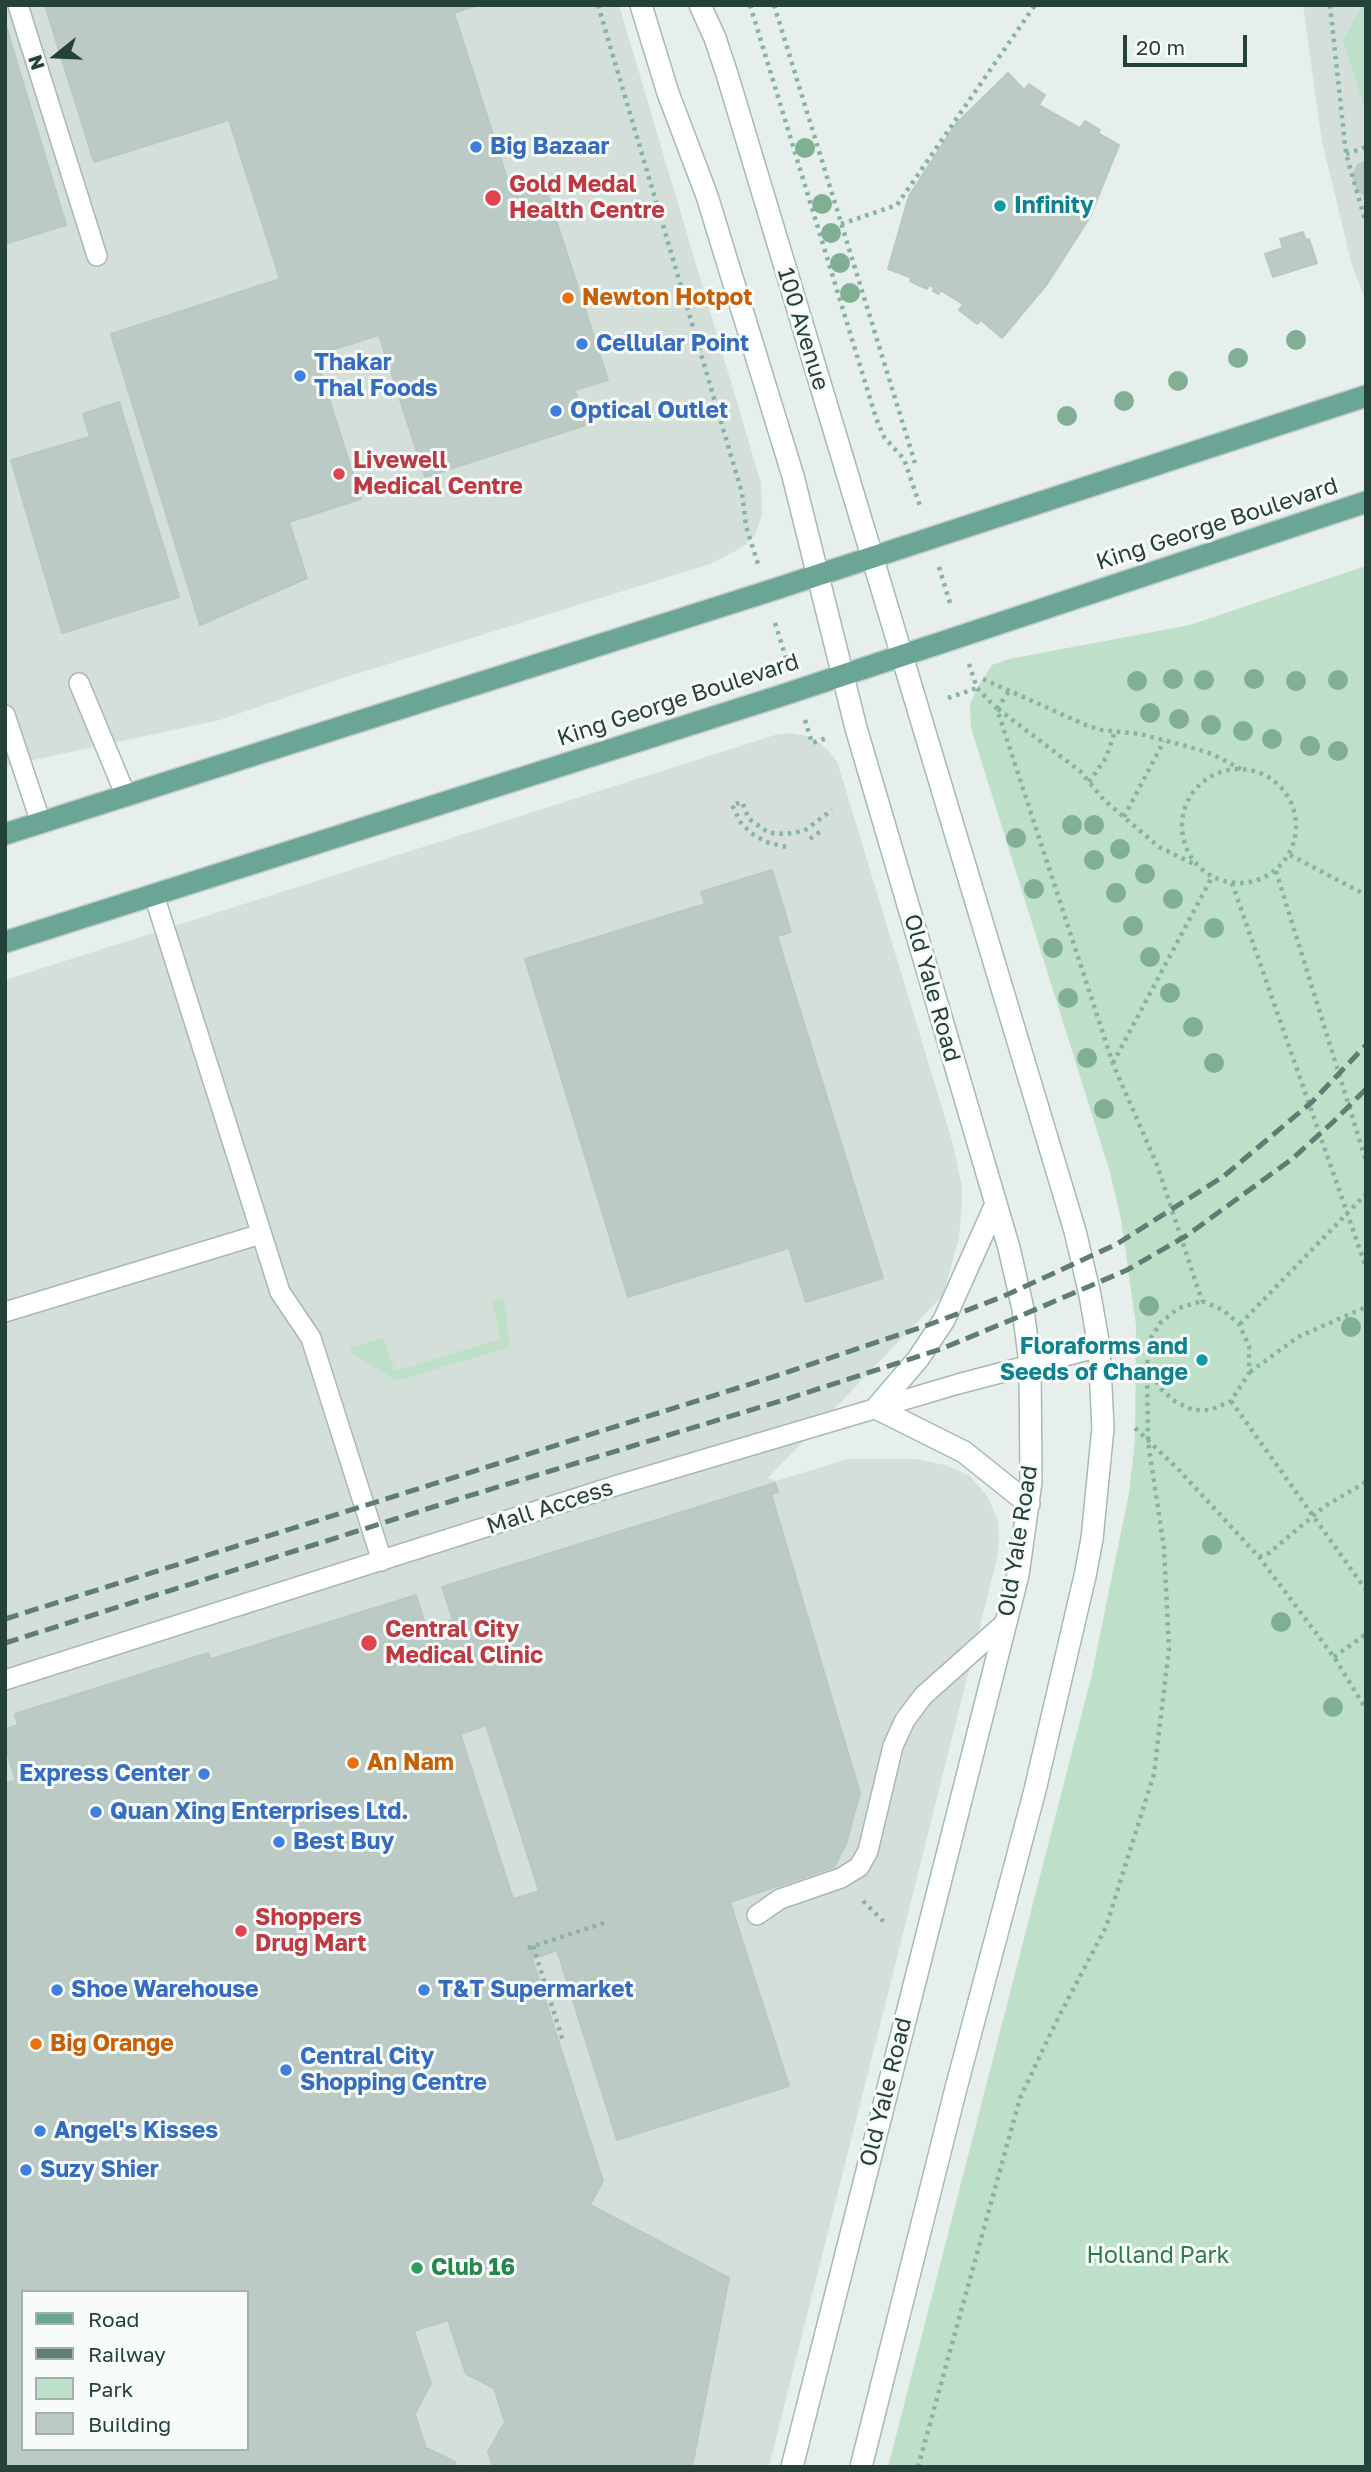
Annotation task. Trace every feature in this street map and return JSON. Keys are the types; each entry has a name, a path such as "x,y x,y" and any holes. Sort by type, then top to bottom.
{"main road":[{"path":"641,5 668,93 707,196 793,476 818,575"},
{"name":"100 Avenue","path":"700,5 727,74 901,655"},
{"path":"5,834 766,592 1366,396"},
{"name":"King George Boulevard","path":"5,942 843,675 1366,502"},
{"name":"Old Yale Road","path":"792,2467 1018,1575 1029,1504 1032,1427 1030,1364 1023,1309 996,1204 856,728 818,575"},
{"path":"861,2467 945,2130 1035,1790 1085,1576 1092,1539 1103,1428 1099,1347 1075,1231 901,655"},
{"path":"996,1204 944,1320 918,1360 876,1408 964,1452 1029,1504"}],"lane":[{"path":"18,5 97,256"},
{"path":"79,682 126,796"},
{"path":"5,715 41,823"},
{"path":"154,895 280,1292 311,1338 382,1561"},
{"path":"5,1312 261,1234"},
{"name":"Mall Access","path":"5,1680 631,1481 876,1408 1099,1347"},
{"path":"757,1915 780,1899 841,1878 859,1867 868,1851 893,1746 905,1720 923,1696 1006,1622"}],"path":[{"path":"597,5 742,494 746,526 812,743"},
{"name":"100 Avenue","path":"750,5 876,418 884,437 904,459 929,537"},
{"path":"774,5 915,463"},
{"path":"841,224 897,205 1035,5"},
{"path":"1330,5 1346,154 1366,223"},
{"path":"1346,154 1366,148"},
{"path":"929,537 977,688 998,709 1069,762 1104,800 1159,847 1198,865"},
{"path":"984,679 1087,726 1140,734 1212,754 1278,784 1290,799 1296,818 1296,837 1290,855 1276,870 1263,878 1248,883 1232,883 1212,877 1198,865 1187,850 1182,831 1184,812 1192,794 1206,780 1223,772 1242,769"},
{"path":"1009,691 998,709 1113,1064 1157,1165 1202,1301"},
{"path":"1089,782 1106,758 1115,731"},
{"path":"1124,817 1164,741"},
{"path":"786,847 766,842 751,833 732,805 742,802 749,819 769,833 786,834 804,831 832,810"},
{"path":"810,839 821,831"},
{"path":"1290,855 1366,895"},
{"path":"1276,870 1366,1161"},
{"path":"1113,1064 1212,877"},
{"path":"1232,883 1366,1267"},
{"path":"1239,1324 1366,1194"},
{"path":"918,2467 1020,2098 1106,1927 1154,1774 1169,1649 1164,1548 1148,1441 1147,1366 1150,1339 1161,1322 1179,1308 1202,1301 1223,1310 1239,1324 1249,1346 1250,1373"},
{"path":"1147,1366 1161,1389 1176,1402 1193,1410 1210,1410 1231,1401 1250,1373 1298,1337 1366,1307"},
{"path":"1231,1401 1311,1517 1366,1590"},
{"path":"1135,1429 1179,1471 1259,1557 1334,1657 1366,1709"},
{"path":"1259,1557 1269,1553 1311,1517 1366,1482"},
{"path":"1334,1657 1366,1634"},
{"path":"564,2041 536,1957 530,1947 604,1923"}],"shaded area":[{"path":"5,5 619,5 761,483 762,515 755,535 743,547 710,564 340,679 220,720 5,766"},
{"path":"1303,5 1366,5 1366,301 1352,265 1322,142"},
{"path":"792,733 807,736 830,752 838,764 952,1141 962,1187 959,1238 943,1295 768,1478 776,1481 848,1459 915,1459 946,1465 970,1476 988,1497 998,1521 999,1537 998,1554 769,2467 5,2467 5,980 775,735"}],"green space":[{"path":"1362,5 1366,5 1366,113 1343,41"},
{"name":"Holland Park","path":"1366,566 1366,2467 888,2467 1092,1674 1129,1493 1135,1440 1136,1325 1121,1219 1109,1169 971,728 970,705 992,665 1009,659 1190,625"},
{"path":"502,1298 505,1303 510,1347 397,1381 350,1350 352,1347 383,1338 395,1371 501,1339 493,1302"}],"building":[{"path":"45,5 478,5 454,13 513,197 545,186 608,380 575,390 586,425 425,477 379,335 315,355 361,499 289,522 307,578 200,625 111,334 280,279 229,120 94,162"},
{"path":"5,23 66,225 5,244"},
{"name":"Infinity","path":"1008,73 1024,90 1029,84 1045,95 1039,105 1080,128 1085,121 1100,130 1098,133 1119,145 1090,217 1047,284 1002,338 981,320 977,324 959,310 963,304 940,290 939,294 933,291 934,287 929,285 927,289 910,281 912,278 888,269 909,196 955,125"},
{"path":"1366,161 1366,201 1357,189 1353,176 1358,165"},
{"path":"1303,232 1306,240 1309,239 1317,263 1273,277 1265,254 1283,248 1280,239"},
{"path":"119,402 179,597 62,633 11,460 90,437 83,414"},
{"path":"772,870 791,932 777,936 883,1278 806,1302 789,1248 628,1297 525,959 705,904 701,892"},
{"path":"775,1483 778,1492 771,1494 860,1793 846,1844 834,1867 730,1902 789,2086 617,2140 557,1950 532,1959 513,1899 539,1891 486,1725 461,1734 427,1628 453,1620 442,1587"},
{"name":"Central City Shopping Centre","path":"416,1595 603,2181 590,2205 729,2278 692,2467 5,2467 5,1784 16,1780 5,1747 5,1729 18,1725 15,1714 208,1653 211,1659"},
{"path":"448,2320 466,2374 494,2388 505,2422 488,2452 493,2467 456,2467 455,2462 426,2448 415,2414 431,2383 414,2331"}],"railway":[{"path":"5,1619 779,1375 1002,1297 1117,1244 1224,1176 1312,1102 1366,1045"},
{"path":"5,1643 941,1349 1127,1270 1186,1236 1292,1159 1366,1089"}],"place":[{"name":"Big Bazaar","path":"476,147"},
{"name":"Gold Medal Health Centre","path":"493,198"},
{"name":"Infinity","path":"1000,206"},
{"name":"Newton Hotpot","path":"568,298"},
{"name":"Cellular Point","path":"582,344"},
{"name":"Thakar Thal Foods","path":"300,376"},
{"name":"Optical Outlet","path":"556,411"},
{"name":"Livewell Medical Centre","path":"339,474"},
{"name":"Floraforms and Seeds of Change","path":"1202,1360"},
{"name":"Central City Medical Clinic","path":"369,1643"},
{"name":"An Nam","path":"353,1763"},
{"name":"Express Center","path":"204,1774"},
{"name":"Quan Xing Enterprises Ltd.","path":"96,1812"},
{"name":"Best Buy","path":"279,1842"},
{"name":"Shoppers Drug Mart","path":"241,1931"},
{"name":"Shoe Warehouse","path":"57,1990"},
{"name":"T&T Supermarket","path":"424,1990"},
{"name":"Big Orange","path":"36,2044"},
{"name":"Central City Shopping Centre","path":"286,2070"},
{"name":"Angel's Kisses","path":"40,2131"},
{"name":"Suzy Shier","path":"26,2170"},
{"name":"Club 16","path":"417,2268"}]}
